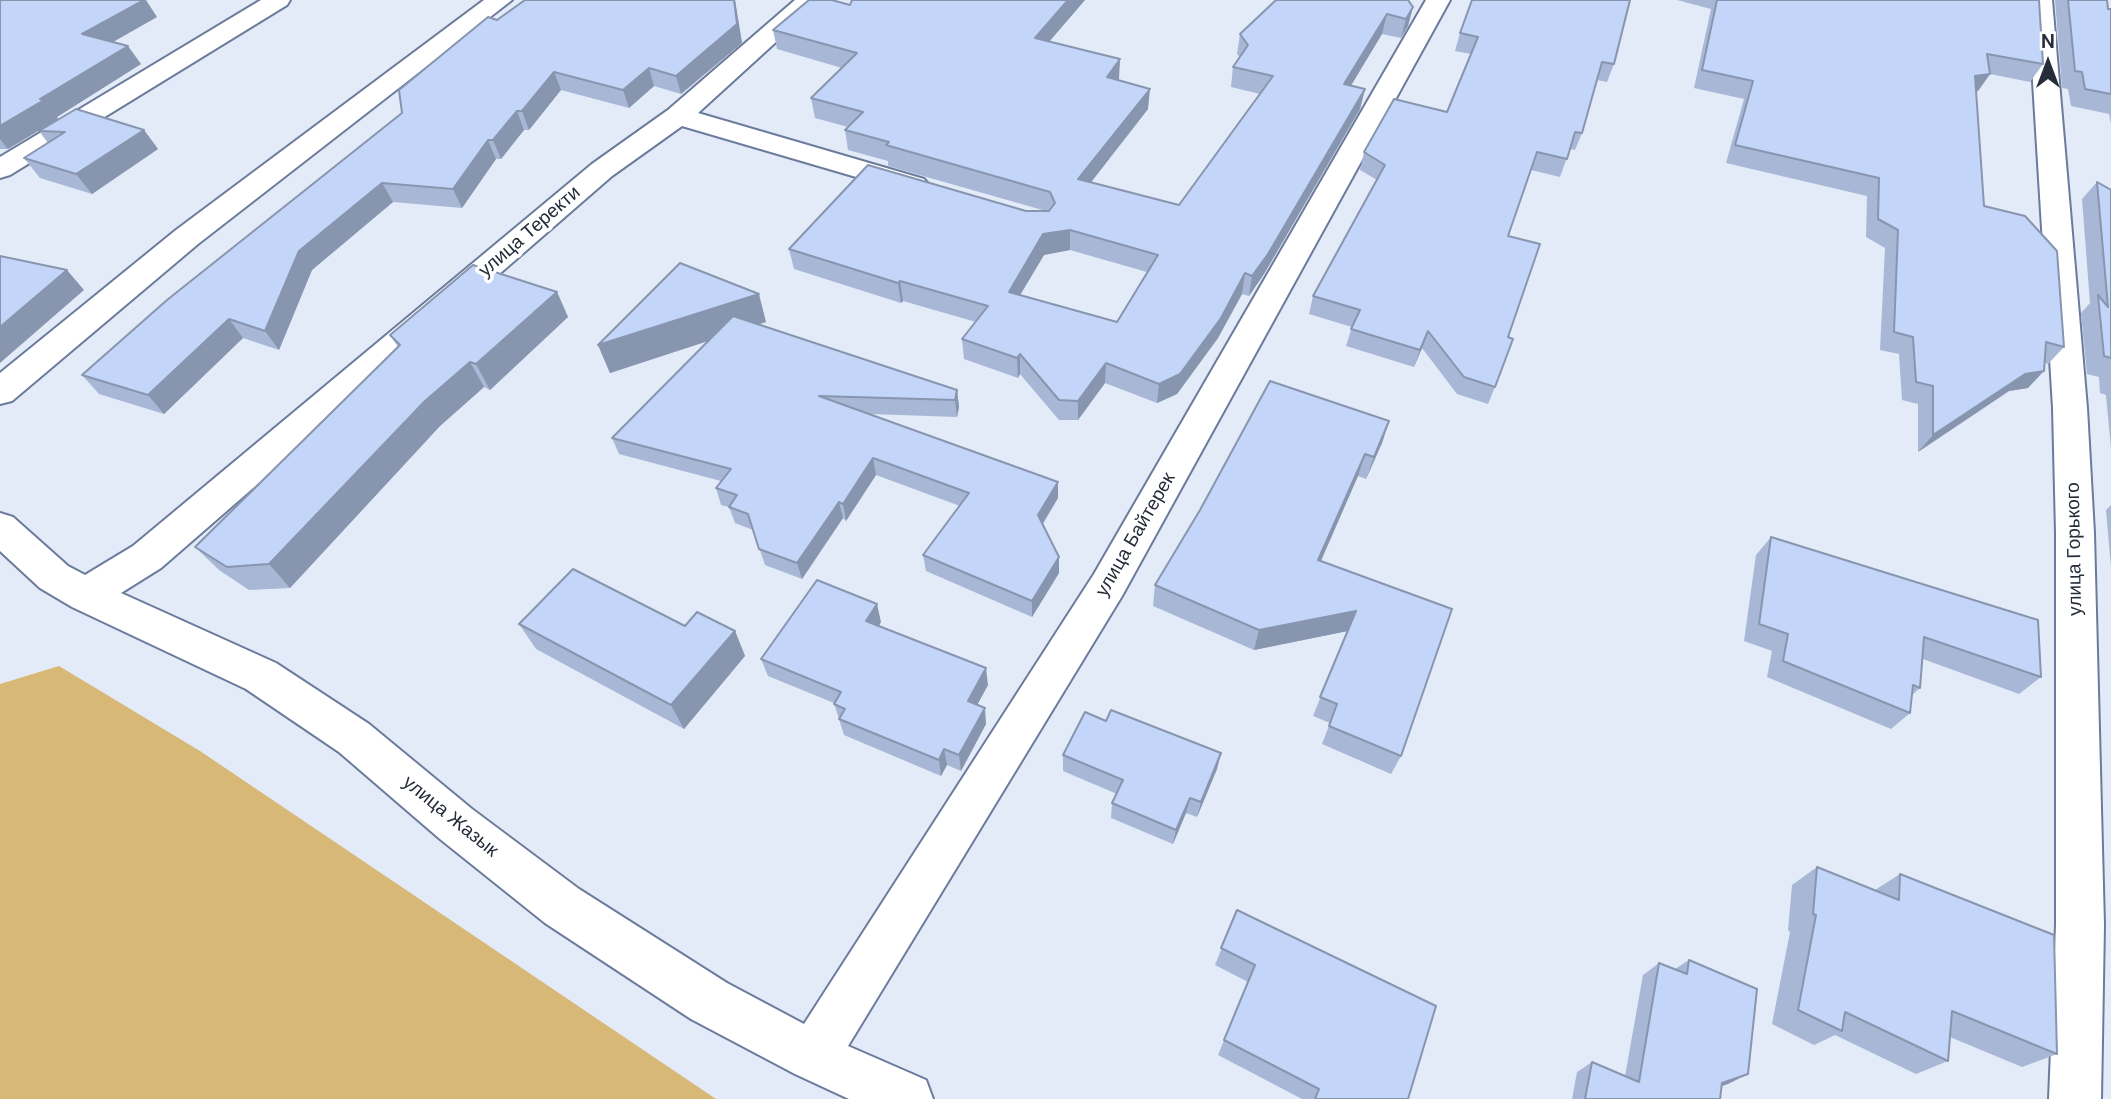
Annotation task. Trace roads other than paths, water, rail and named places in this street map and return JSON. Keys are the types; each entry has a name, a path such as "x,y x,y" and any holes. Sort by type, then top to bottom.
{"street":[{"path":"0,169 278,0"},
{"path":"0,392 187,237 500,0"},
{"name":"улица Теректи","path":"86,595 147,557 601,170 678,116 810,0"},
{"name":"улица Байтерек","path":"813,1056 1108,585 1438,0"},
{"name":"улица Горького","path":"2040,0 2070,408 2075,533 2080,925 2075,1099"},
{"path":"678,116 945,195"},
{"name":"улица Жазык","path":"0,528 54,577 86,595 261,676 354,738 456,824 562,906 709,1001 813,1056 906,1099"}]}
